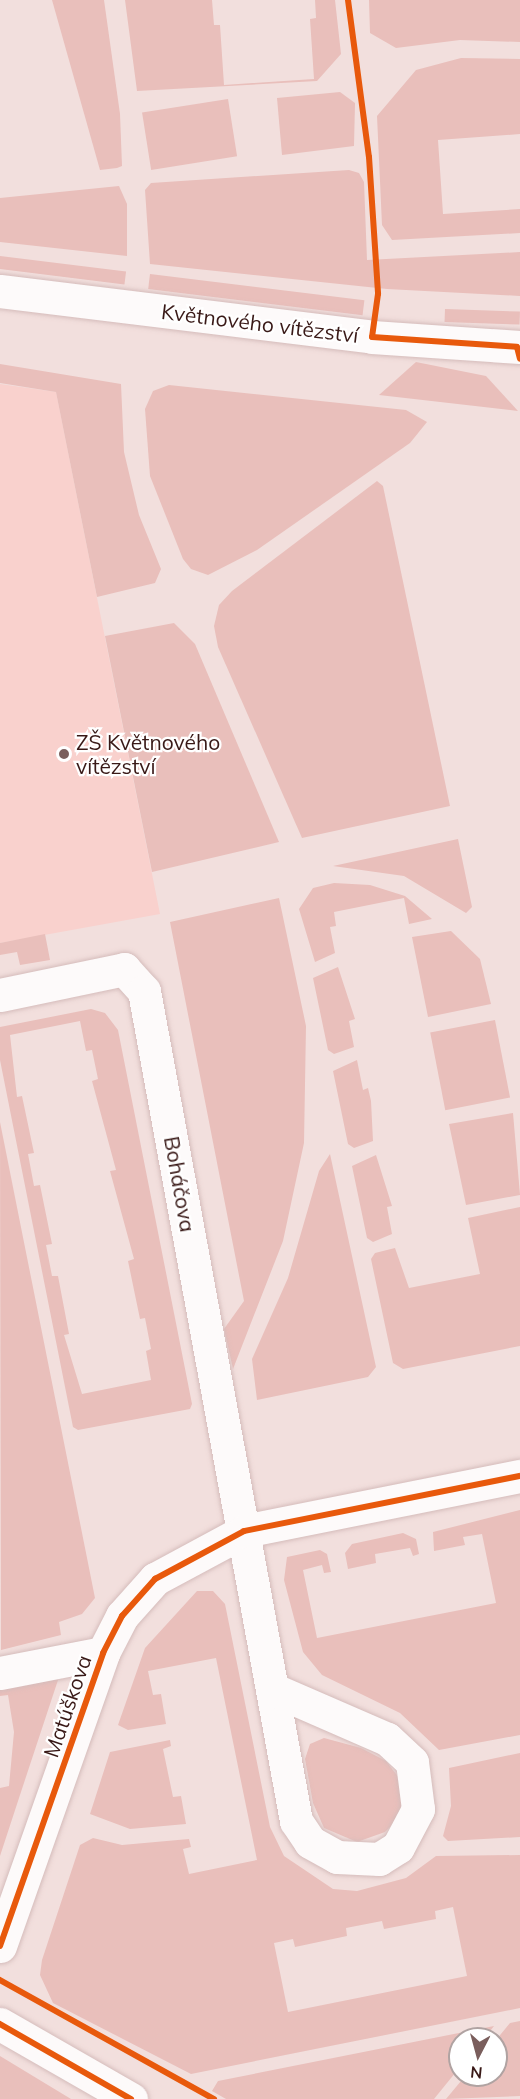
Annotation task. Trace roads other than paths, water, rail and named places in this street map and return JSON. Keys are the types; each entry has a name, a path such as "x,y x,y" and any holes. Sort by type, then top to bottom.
{"street":[{"name":"Květnového vítězství","path":"0,291 372,337 519,351"},
{"name":"Boháčova","path":"0,994 124,969 144,991 244,1531"},
{"name":"Matúškova","path":"0,1946 103,1653 122,1616 155,1579 244,1531 520,1476"},
{"path":"244,1531 272,1689 296,1821 310,1842 323,1852 357,1862 379,1859 398,1847 418,1809 412,1762 387,1739 272,1689"},
{"path":"0,1673 103,1653"},
{"path":"0,2024 131,2099"}],"place":[{"name":"ZŠ Květnového vítězství","path":"64,754"}]}
